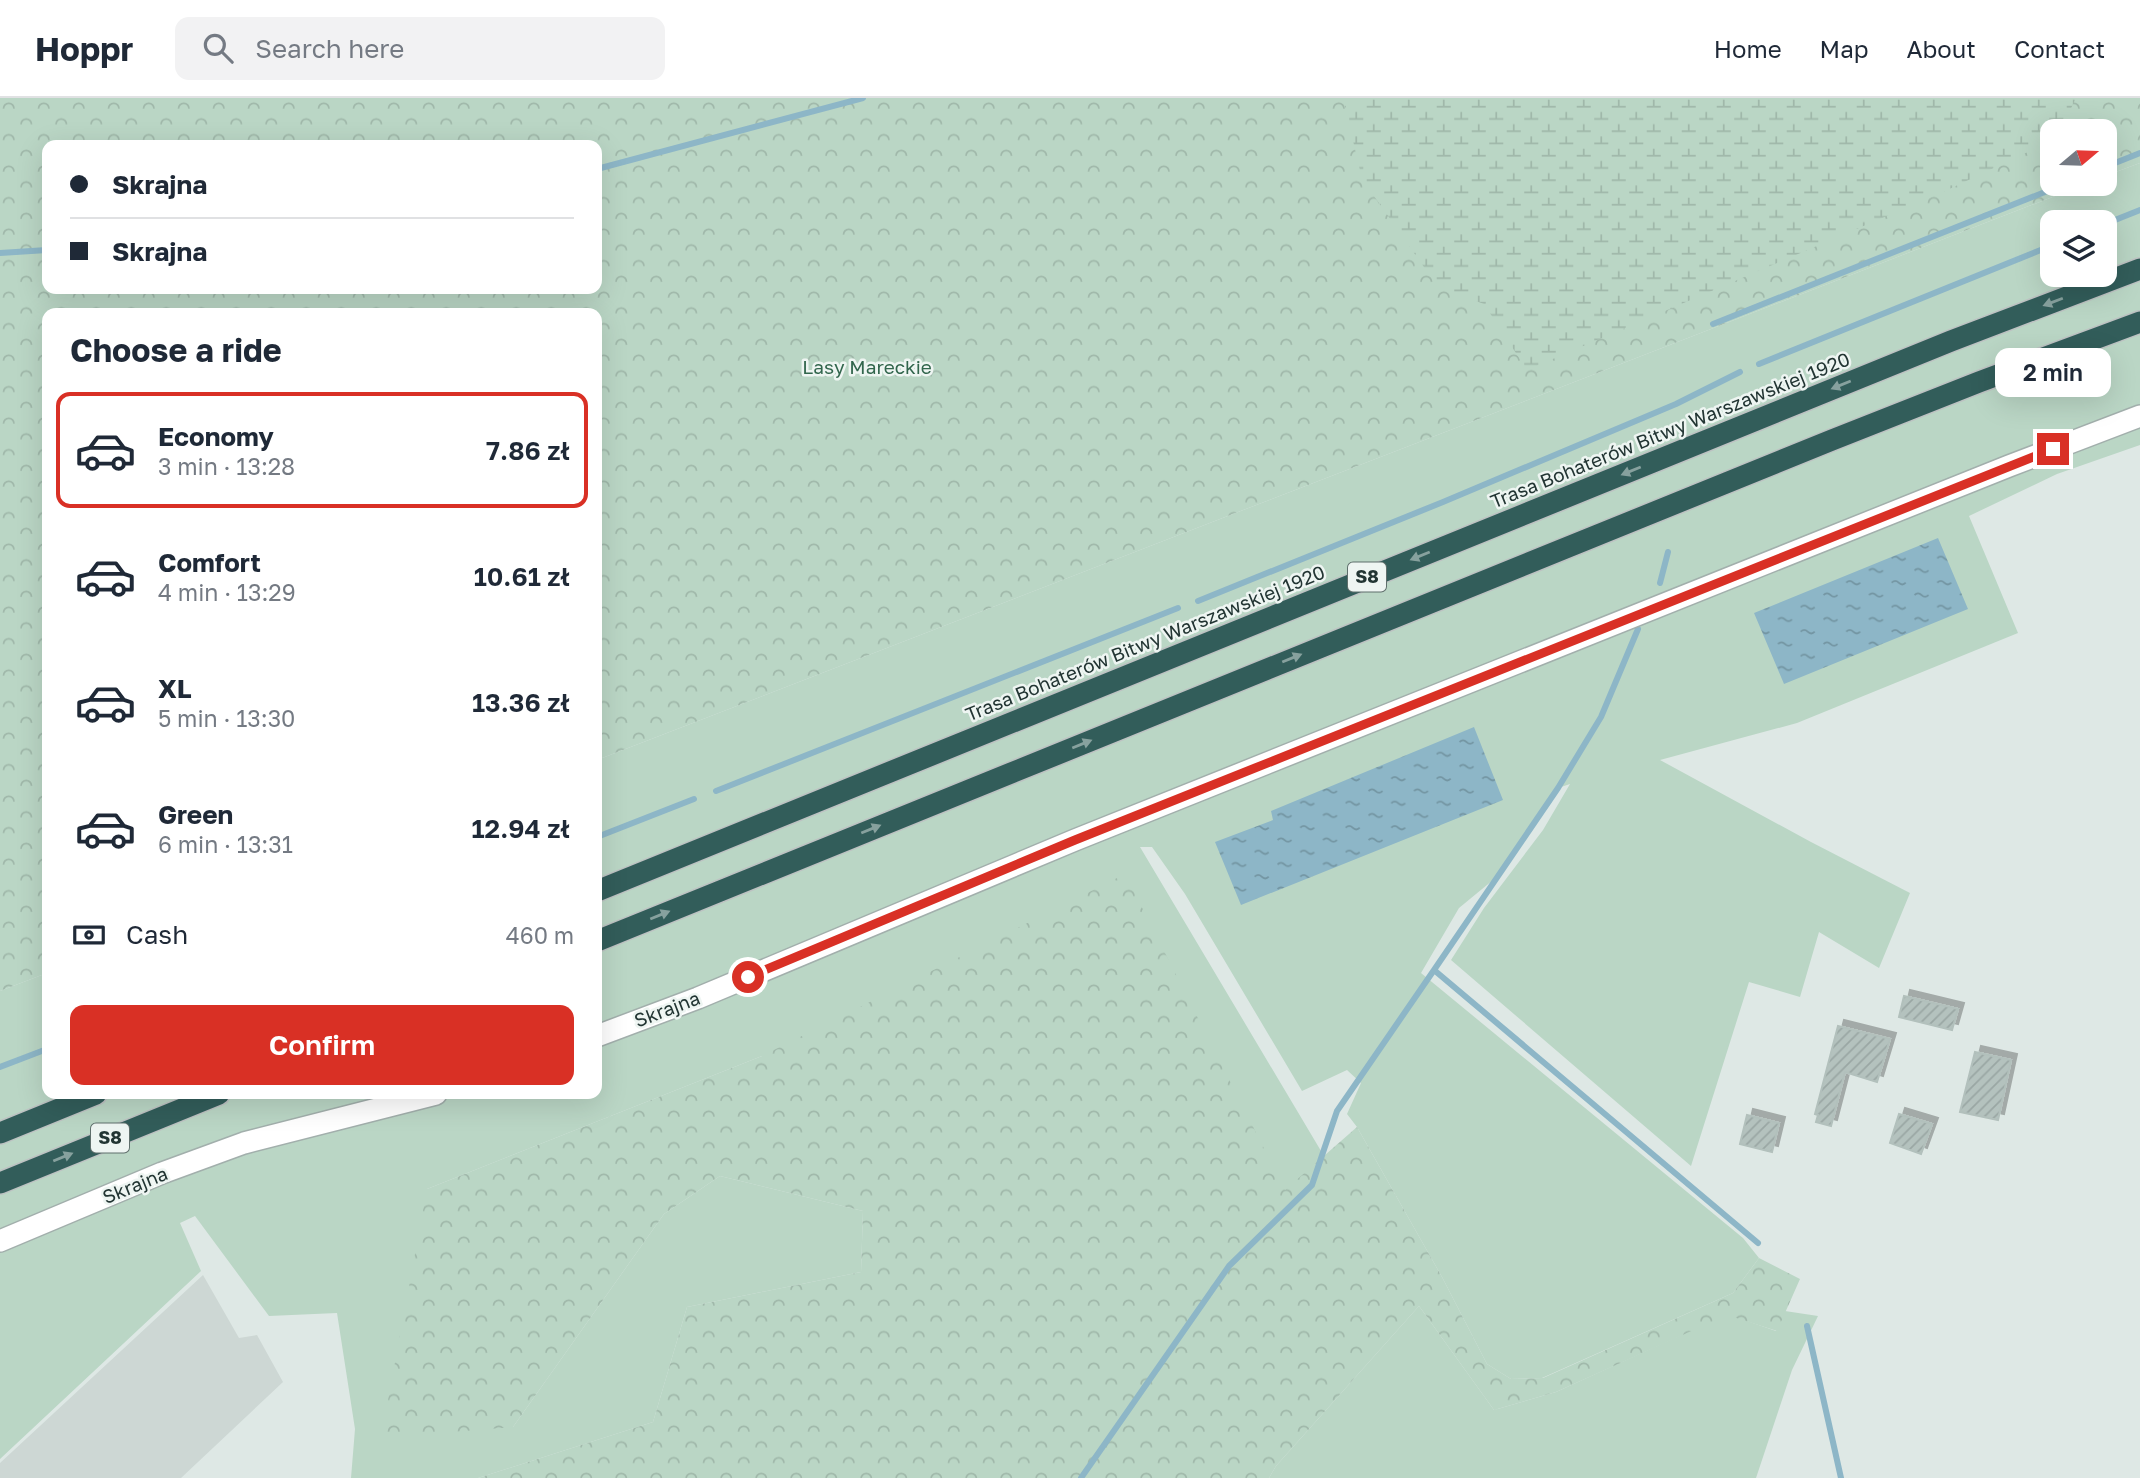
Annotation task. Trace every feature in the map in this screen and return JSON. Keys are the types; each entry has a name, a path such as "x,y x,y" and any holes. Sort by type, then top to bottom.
{"highway":[{"name":"Trasa Bohaterów Bitwy Warszawskiej 1920","path":"602,889 1951,341 2140,270"},
{"name":"S8","path":"602,939 1819,445 2140,322"},
{"name":"S8","path":"0,1133 84,1099"},
{"name":"S8","path":"0,1183 207,1099"}],"street":[{"name":"Skrajna","path":"602,1034 698,998 1075,840 1488,674 2140,416"},
{"name":"Skrajna","path":"0,1241 162,1173 244,1143 416,1099"}],"shaded area":[{"path":"203,1275 239,1338 257,1335 283,1382 181,1478 0,1478 0,1463"}],"green space":[{"name":"Lasy Mareckie","path":"0,98 2140,98 2140,163 2118,171 2118,119 2040,119 2040,196 2055,196 602,758 602,308 42,308 42,975 0,991"},
{"path":"1343,98 2076,98 2066,119 2040,119 2040,146 1943,192 1527,370 1484,304 1438,287 1362,179"},
{"path":"2140,163 2140,445 2057,474 1969,516 2018,633 1797,723 1660,760 1910,893 1879,968 1819,932 1800,997 1749,982 1691,1166 1451,960 1484,908 1543,830 1570,784 1558,788 1551,803 1493,880 1459,908 1421,973 1743,1238 1759,1258 1733,1293 1542,1378 1511,1379 1487,1364 1442,1277 1347,1114 1361,1083 1347,1070 1302,1091 1185,894 1152,847 1140,847 1324,1156 1286,1191 762,1056 427,1189 513,1427 664,1214 720,1176 863,1211 861,1272 687,1307 653,1422 478,1478 351,1478 355,1429 337,1313 269,1316 195,1216 180,1223 201,1271 0,1459 0,991 42,975 42,1099 602,1099 602,758 2055,196 2118,196 2118,171"},
{"path":"1125,874 1285,1190 1357,1127 1442,1277 1487,1364 1511,1379 1543,1378 1733,1293 1759,1258 1800,1279 1777,1331 1727,1315 1556,1392 1494,1410 1419,1306 1276,1466 1269,1478 478,1478 653,1422 687,1307 861,1272 863,1211 720,1176 664,1214 513,1427 381,1438 427,1189 762,1056"},
{"path":"1419,1306 1494,1410 1556,1392 1727,1314 1776,1331 1785,1311 1818,1316 1792,1370 1756,1478 1269,1478 1276,1466"}],"water":[{"path":"1938,538 1968,609 1784,684 1754,613"},
{"path":"1474,727 1503,800 1241,905 1215,842 1273,820 1271,811"}],"building":[{"path":"1904,996 1958,1009 1952,1030 1899,1017"},
{"path":"1838,1026 1890,1039 1877,1082 1845,1072 1831,1126 1816,1122 1818,1115 1815,1114"},
{"path":"1975,1052 2011,1060 1998,1120 1960,1112"},
{"path":"1899,1114 1932,1124 1921,1154 1890,1143"},
{"path":"1747,1115 1779,1123 1772,1152 1740,1144"}],"waterway":[{"path":"602,168 863,98"},
{"path":"2118,162 2140,153"},
{"path":"1713,324 2040,194"},
{"path":"2117,219 2140,210"},
{"path":"0,253 42,250"},
{"path":"1759,364 2040,250"},
{"path":"1198,601 1676,404 1740,372"},
{"path":"1660,583 1668,552"},
{"path":"716,791 1178,608"},
{"path":"1638,629 1601,717 1558,788 1434,970 1758,1243"},
{"path":"602,835 694,799"},
{"path":"1081,1478 1229,1266 1312,1185 1337,1111 1434,970"},
{"path":"0,1067 42,1051"},
{"path":"1807,1326 1841,1478"}],"route":[{"path":"748,977 1075,840 2053,449"}]}
